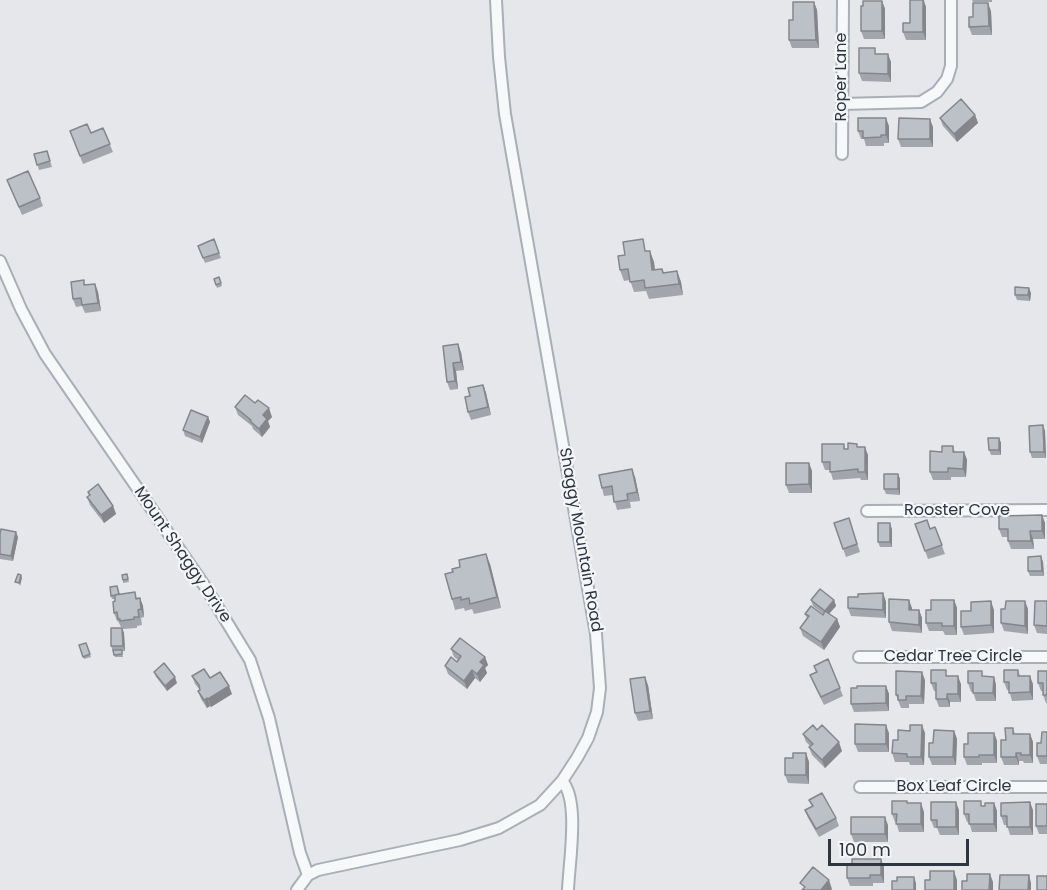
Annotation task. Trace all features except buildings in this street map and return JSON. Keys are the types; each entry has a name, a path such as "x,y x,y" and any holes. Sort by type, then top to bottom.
{"street":[{"name":"Shaggy Mountain Road","path":"308,875 318,870 460,840 499,828 540,805 562,781 588,738 597,712 600,688 598,654 582,549 505,114 496,0"},
{"name":"Roper Lane","path":"842,154 843,0"},
{"path":"842,104 921,102 937,92 947,79 951,66 951,0"},
{"name":"Mount Shaggy Drive","path":"0,261 21,309 45,354 206,588 250,660 269,718 297,843 308,875"},
{"name":"Rooster Cove","path":"867,511 1047,510"},
{"name":"Cedar Tree Circle","path":"859,657 1047,657"},
{"path":"562,781 567,786 573,806 568,890"},
{"name":"Box Leaf Circle","path":"860,787 1047,787"},
{"path":"297,890 308,875"}]}
